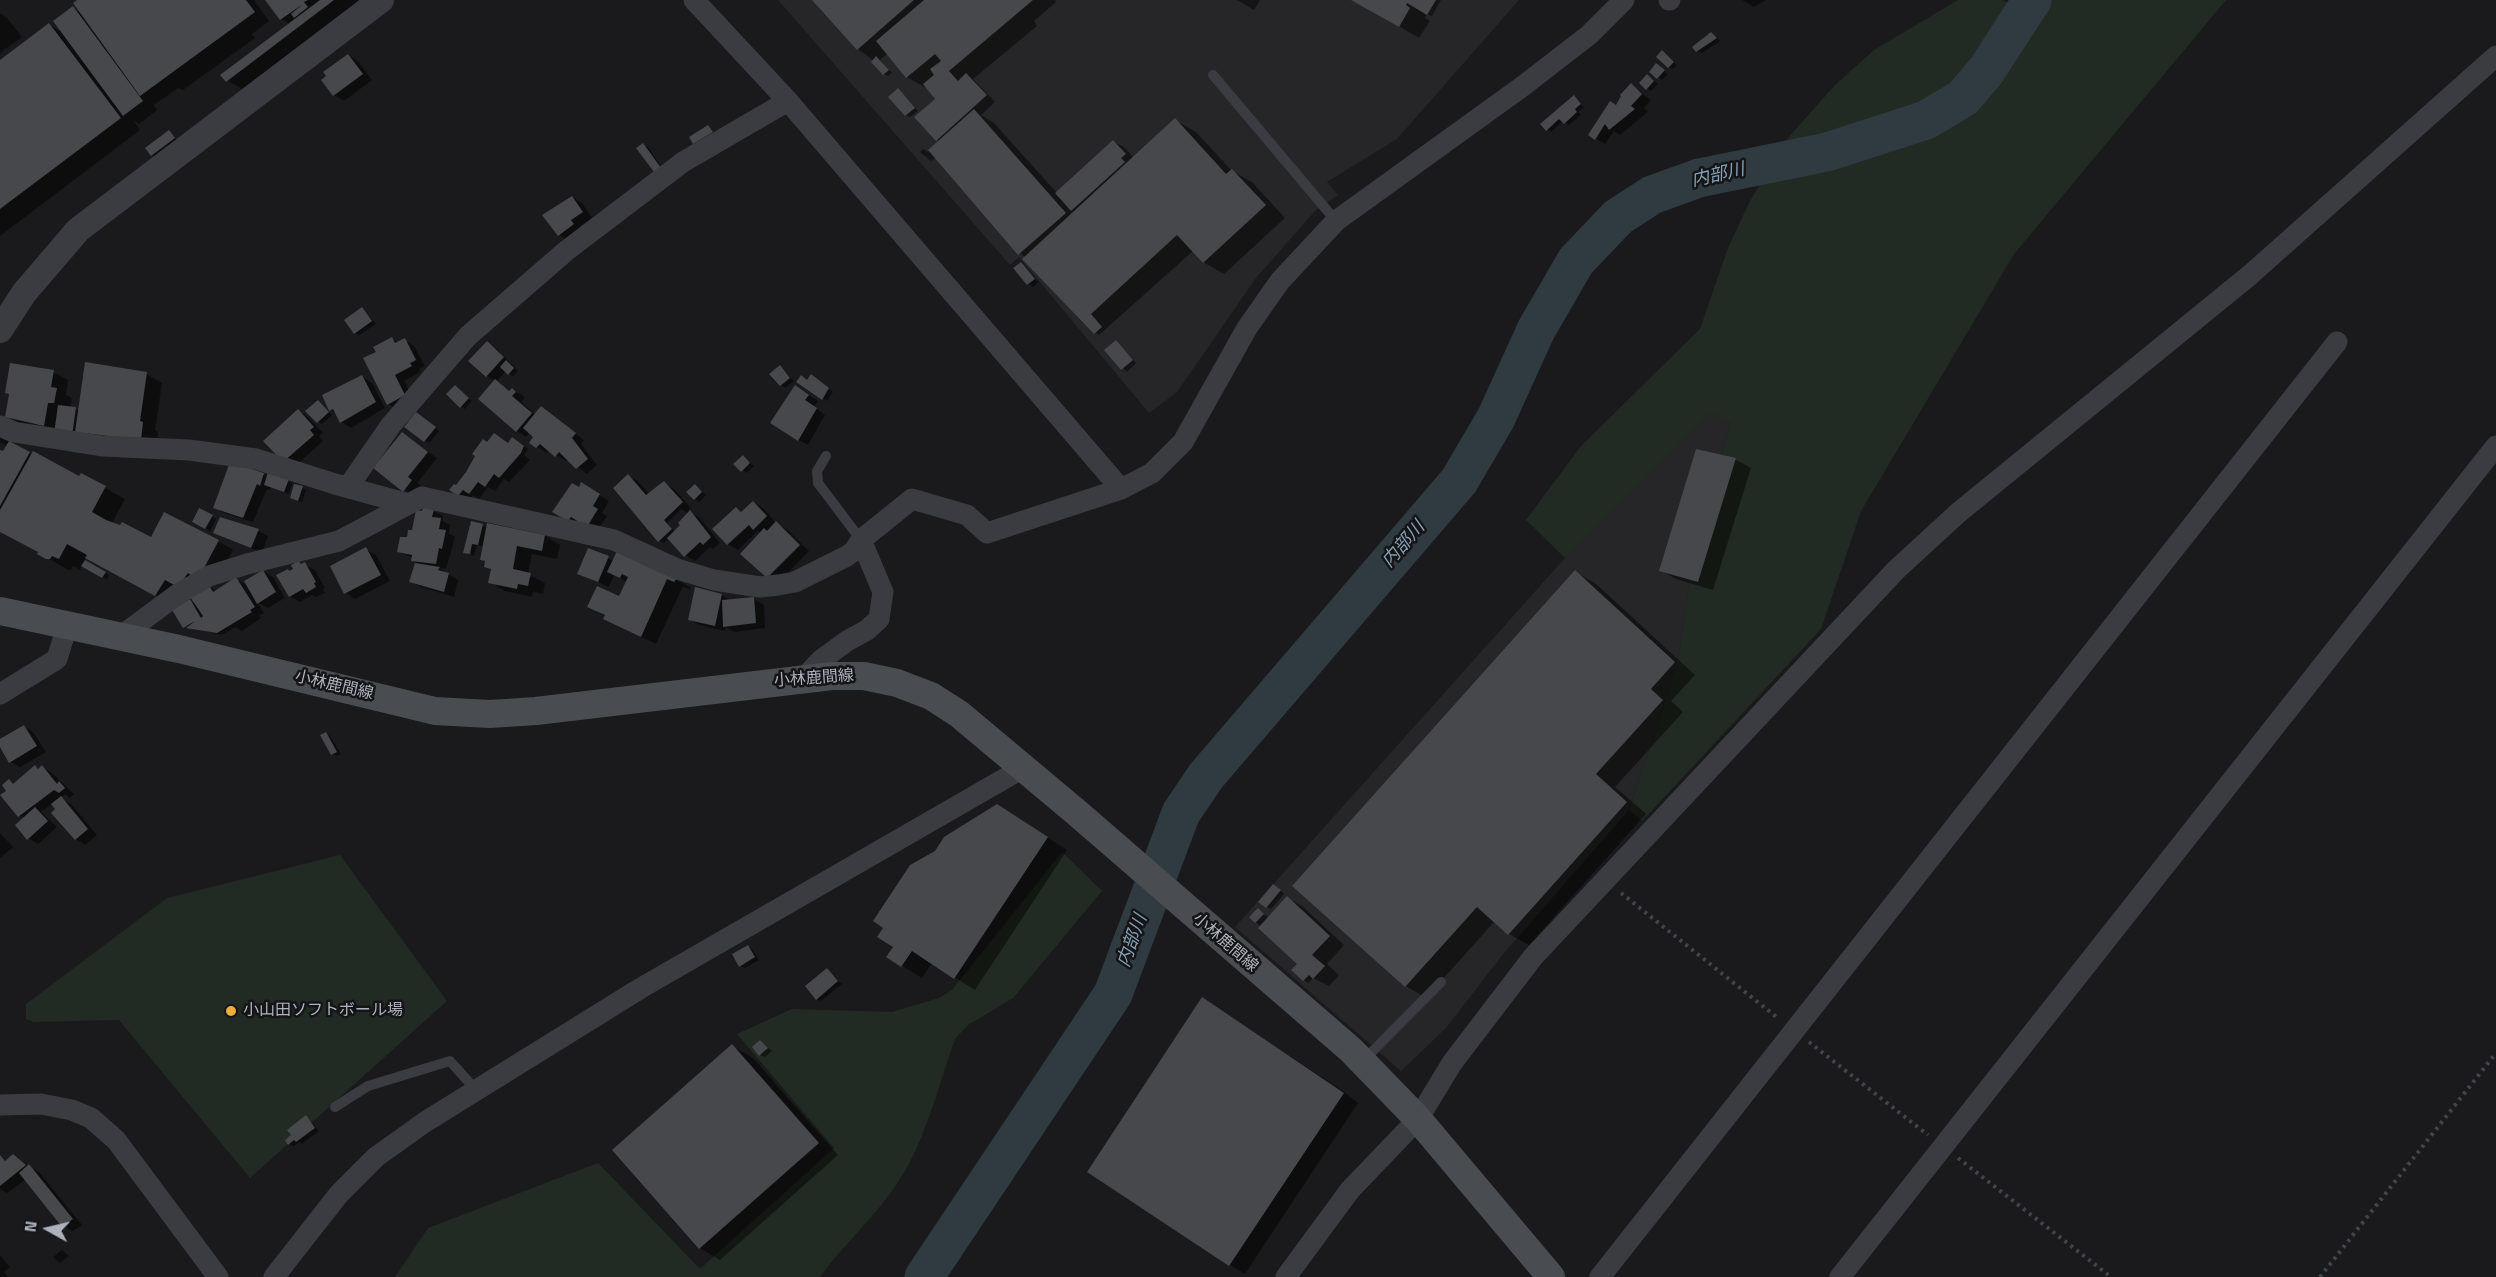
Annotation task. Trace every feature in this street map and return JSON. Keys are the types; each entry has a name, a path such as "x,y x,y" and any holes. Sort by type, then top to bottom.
{"main road":[{"name":"小林鹿間線","path":"0,611 121,636 435,711 490,714 536,711 804,678 864,676 897,683 931,696 958,714 1076,812 1362,1062 1418,1119 1551,1277"}],"street":[{"path":"0,330 24,293 78,230 381,0"},
{"path":"694,0 788,101 1121,489"},
{"path":"121,636 178,594 209,576 339,541 422,497 614,540 678,569 714,580 760,586 795,582 847,556 854,551 861,540 912,499 967,515 987,533 1121,489 1152,472 1183,442 1247,328 1280,281 1336,221 1523,86 1589,35 1624,0"},
{"path":"1286,1277 1350,1190 1418,1119 1452,1063 1533,957 1904,563 1967,506 2250,275 2496,56"},
{"path":"348,487 390,425 468,336 566,251 683,162 788,101"},
{"path":"1600,1277 2337,342"},
{"path":"0,426 14,432 102,446 189,450 256,459 408,504"},
{"path":"1840,1277 2496,446"},
{"path":"804,678 821,660 867,630 879,619 883,592 861,540"},
{"path":"0,694 57,659 67,626"},
{"path":"274,1277 339,1194 376,1157 424,1122 641,988 1023,768"},
{"path":"0,1105 49,1105 72,1110 91,1118 116,1140 218,1277"}],"lane":[{"path":"1213,75 1336,221"},
{"path":"826,456 817,471 818,483 861,540"},
{"path":"1362,1062 1441,982"},
{"path":"334,1107 368,1086 450,1061 476,1090"}],"path":[{"path":"1604,879 1795,1032 2111,1277"},
{"path":"2320,1277 2496,1053"}],"shaded area":[{"path":"778,0 1519,0 1397,139 1327,182 1338,195 1315,211 1256,278 1177,392 1149,413 1019,257 1010,265"},
{"path":"1958,0 2002,0 2029,12 2038,0 2226,0 2014,254 1861,511 1821,629 1642,821 1629,810 1679,653 1698,524 1731,424 1710,411 1565,558 1526,520 1581,446 1700,329 1728,248 1750,201 1788,138 1834,86 1874,50"},
{"path":"1710,410 1731,424 1698,524 1679,653 1629,810 1504,953 1446,1028 1401,1071 1235,927 1565,558"},
{"path":"1062,852 1102,891 1013,998 968,1025 955,1039 922,1135 905,1172 885,1200 820,1277 395,1277 428,1228 598,1163 700,1269 834,1148 737,1034 792,1009 892,1012 939,998 952,990"},
{"name":"小山田ソフトボール場","path":"340,855 447,1001 250,1178 119,1020 34,1022 26,1019 26,1004 167,898"}],"building":[{"path":"77,0 246,0 255,12 140,96 73,3"},
{"path":"265,0 308,0 304,2 308,7 294,18 291,14 303,4 280,20"},
{"path":"320,0 334,0 226,82 220,75"},
{"path":"812,0 914,0 857,50"},
{"path":"924,0 1033,0 949,71 958,81 966,73 987,95 936,141 914,117 935,99 923,84 934,75 930,69 941,61 935,54 906,78 876,41"},
{"path":"1351,0 1436,0 1427,15 1407,3 1406,5 1410,8 1399,27"},
{"path":"73,6 143,101 123,116 53,21"},
{"path":"49,23 121,118 0,209 0,60"},
{"path":"1711,32 1717,38 1696,52 1692,47"},
{"path":"1662,50 1674,62 1668,68 1656,57"},
{"path":"348,54 363,74 333,96 321,80 326,76 323,72"},
{"path":"876,56 889,70 883,75 871,62"},
{"path":"1656,63 1665,70 1657,79 1649,72"},
{"path":"1647,74 1654,81 1646,90 1639,83"},
{"path":"1631,83 1642,94 1631,106 1635,109 1609,130 1605,124 1595,140 1588,135 1610,101 1616,105 1620,95"},
{"path":"898,88 915,108 905,116 888,97"},
{"path":"1574,95 1581,104 1575,109 1577,112 1564,124 1559,119 1546,131 1540,124"},
{"path":"974,109 1066,213 1018,255 928,150"},
{"path":"1175,118 1226,174 1232,169 1266,205 1203,263 1177,235 1091,314 1102,327 1094,334 1022,259"},
{"path":"708,125 713,132 693,144 689,137"},
{"path":"169,130 175,138 151,156 145,148"},
{"path":"1113,140 1126,154 1121,158 1125,162 1071,211 1055,193"},
{"path":"643,143 661,168 654,172 636,148"},
{"path":"572,196 583,212 571,220 574,224 558,236 542,215"},
{"path":"1021,262 1035,279 1027,285 1013,268"},
{"path":"362,307 372,321 354,334 344,320"},
{"path":"392,337 395,343 405,338 416,360 410,363 412,366 395,375 405,395 387,405 363,358 376,352 373,347"},
{"path":"1116,340 1133,360 1121,370 1104,350"},
{"path":"487,341 504,357 486,377 468,361"},
{"path":"506,360 514,368 508,375 500,367"},
{"path":"85,362 147,372 140,421 143,422 141,440 75,432"},
{"path":"10,363 54,370 51,387 57,388 54,403 48,403 44,426 5,417 9,394 5,393"},
{"path":"780,365 790,378 780,386 769,374"},
{"path":"811,374 829,388 822,400 796,382 801,375 807,380"},
{"path":"362,375 376,402 340,423 333,409 329,411 322,395"},
{"path":"495,379 509,391 512,388 516,392 512,396 532,413 516,432 478,399"},
{"path":"455,385 469,398 460,408 446,394"},
{"path":"795,385 809,395 805,400 817,408 798,441 770,423"},
{"path":"318,400 329,412 317,423 305,411"},
{"path":"58,405 76,407 72,437 54,434"},
{"path":"541,406 576,433 572,438 588,459 576,469 559,452 555,457 540,444 536,448 529,443 533,437 523,428"},
{"path":"298,409 314,427 310,430 314,435 283,462 263,441"},
{"path":"416,412 436,427 424,442 404,427"},
{"path":"402,432 428,452 408,477 412,480 403,492 373,468"},
{"path":"494,433 508,443 512,437 524,446 521,453 499,478 494,474 485,487 478,482 469,494 463,490 458,496 449,490 466,472 475,456 472,454 483,439 487,442"},
{"path":"9,441 30,452 0,506 0,450 3,451"},
{"path":"1696,449 1736,458 1698,582 1659,571"},
{"path":"33,451 79,476 81,473 106,486 92,512 106,520 120,525 122,522 151,537 164,512 219,540 203,570 193,577 188,573 178,587 165,580 155,596 85,558 87,555 67,544 59,559 52,556 46,559 37,554 38,552 0,532 0,510"},
{"path":"743,455 750,463 741,472 733,464"},
{"path":"230,462 264,473 260,486 257,484 243,518 213,508"},
{"path":"268,472 289,479 284,492 264,485"},
{"path":"628,474 646,495 664,481 683,502 664,520 672,529 658,542 613,488"},
{"path":"581,482 600,494 593,506 598,509 587,527 571,517 568,521 552,512 572,483 579,487"},
{"path":"294,484 303,486 298,501 290,498"},
{"path":"695,484 702,492 694,500 686,492"},
{"path":"753,501 767,516 753,530 749,525 727,545 712,529 736,507 741,512"},
{"path":"423,507 434,509 432,517 441,518 439,529 446,530 436,564 411,561 412,555 397,552 400,537 407,537 408,530 412,530 416,510 422,511"},
{"path":"199,508 213,515 205,529 192,522"},
{"path":"690,510 711,537 703,545 700,542 684,557 667,538"},
{"path":"220,517 259,529 251,548 213,533"},
{"path":"471,521 483,524 478,545 472,544 470,554 463,553"},
{"path":"776,521 800,545 767,578 740,554 764,528 767,531"},
{"path":"487,523 545,535 542,551 517,546 513,569 531,573 528,586 518,584 517,589 488,583 491,569 484,567 485,561 480,560"},
{"path":"366,547 381,575 344,594 330,566"},
{"path":"588,548 609,556 598,582 577,574"},
{"path":"617,551 677,578 674,582 667,579 641,637 603,619 605,615 587,607 597,586 619,596 628,577 622,574 620,578 607,572"},
{"path":"85,560 106,572 102,578 81,566"},
{"path":"299,561 301,564 305,562 316,582 314,583 316,587 306,593 303,589 289,597 276,575 293,569 291,565"},
{"path":"415,563 440,567 438,570 449,573 444,592 409,582"},
{"path":"263,570 276,592 257,604 244,581"},
{"path":"1575,570 1675,662 1651,689 1663,700 1596,774 1627,802 1508,935 1477,907 1405,987 1292,886"},
{"path":"236,577 255,607 250,610 252,612 217,633 186,628 195,621 183,628 172,610 190,599 201,618 203,616 190,597 209,585 213,592"},
{"path":"695,587 722,594 715,626 688,620"},
{"path":"754,597 756,623 723,627 722,600"},
{"path":"24,725 37,746 9,763 0,747 0,739"},
{"path":"326,732 337,752 331,755 320,735"},
{"path":"35,765 38,769 42,765 57,784 59,781 65,788 59,793 54,790 18,817 0,795 6,791 2,785 9,779 13,784"},
{"path":"61,796 88,829 75,840 51,813 55,809 51,804"},
{"path":"997,804 1048,837 954,979 912,951 901,967 886,957 893,947 877,937 883,928 873,921 910,865 935,851 944,837"},
{"path":"35,807 48,821 27,840 15,825"},
{"path":"1273,884 1281,890 1266,908 1258,902"},
{"path":"1287,896 1330,936 1312,955 1325,966 1313,979 1309,975 1303,981 1291,970 1297,964 1258,928"},
{"path":"1258,908 1264,914 1255,923 1249,917"},
{"path":"748,945 755,957 739,967 732,954"},
{"path":"827,968 838,981 816,1000 805,986"},
{"path":"1202,997 1344,1093 1229,1266 1087,1172"},
{"path":"760,1040 768,1048 759,1056 752,1047"},
{"path":"732,1044 819,1143 699,1249 612,1150"},
{"path":"306,1115 315,1128 288,1145 285,1140 291,1135 287,1130"},
{"path":"13,1154 26,1165 0,1186 0,1155 5,1161"},
{"path":"29,1164 73,1219 62,1227 19,1173"}],"waterway":[{"name":"内部川","path":"924,1277 1113,994 1181,813 1206,776 1459,481 1496,418 1536,330 1576,261 1618,217 1652,195 1699,178 1827,152 1926,120 1963,98 1986,71 2032,0"}],"place":[{"name":"小山田ソフトボール場","path":"231,1011"}]}
